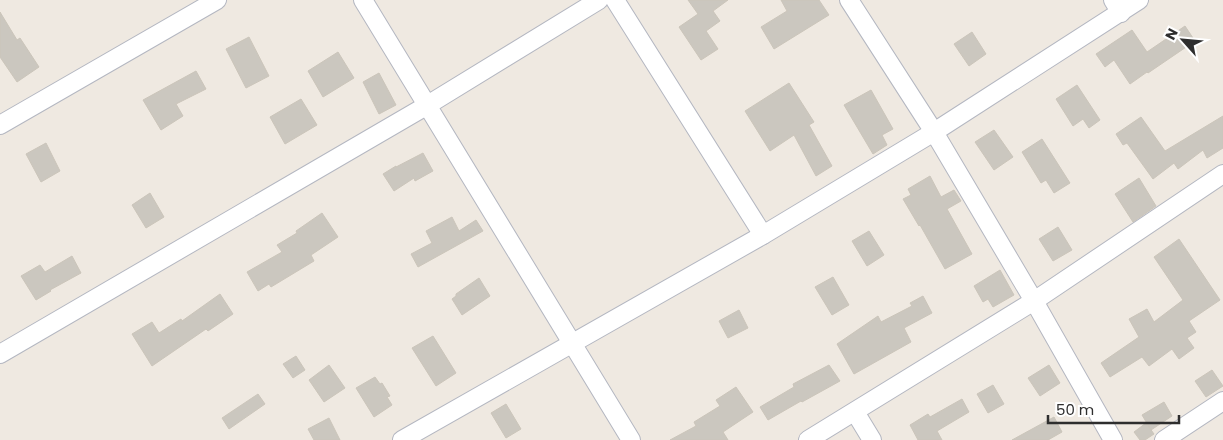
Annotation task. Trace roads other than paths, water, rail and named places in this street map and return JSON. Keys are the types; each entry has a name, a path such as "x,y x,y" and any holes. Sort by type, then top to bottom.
{"street":[{"path":"0,125 217,0"},
{"path":"363,0 631,440"},
{"path":"0,354 426,106 599,0"},
{"path":"615,0 763,235"},
{"path":"849,0 934,132 1113,440"},
{"path":"402,440 763,235 934,132 1117,6 1139,0"},
{"path":"808,440 1034,302 1223,174"},
{"path":"1164,440 1223,401"},
{"path":"855,412 872,440"}]}
